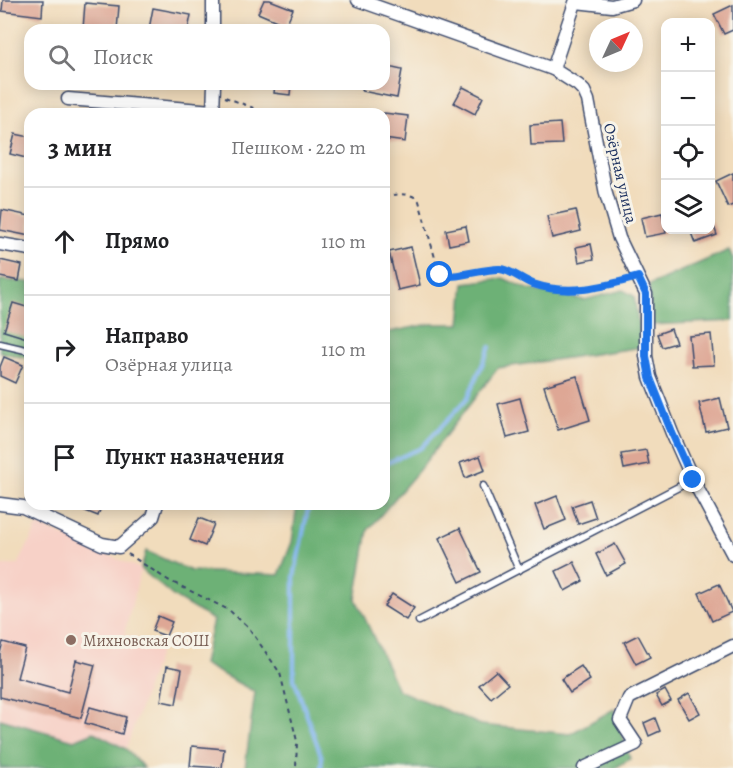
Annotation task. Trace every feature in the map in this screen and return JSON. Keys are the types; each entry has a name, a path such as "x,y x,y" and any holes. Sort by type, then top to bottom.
{"street":[{"path":"213,0 213,24"},
{"name":"Озёрная улица","path":"358,0 553,69 584,91 588,100 606,194 619,238 646,294 646,356 650,378 693,480 733,555"},
{"path":"553,69 576,1 612,6 633,0"},
{"path":"213,108 214,90"},
{"path":"68,99 168,108"},
{"path":"0,243 24,248"},
{"path":"0,504 24,507"},
{"path":"29,510 102,544 119,548 153,517 155,510"},
{"path":"584,768 636,744 620,720 629,698 733,646"}],"lane":[{"path":"0,344 24,350"},
{"path":"418,621 693,480"},
{"path":"483,486 519,570"}],"path":[{"path":"216,90 256,108"},
{"path":"390,196 409,195 416,197 419,201 439,272 444,277 502,269 532,284 572,291 610,285 638,277"},
{"path":"119,548 168,580 229,610 249,628 280,673 297,741 296,768"}],"shaded area":[{"name":"Михновская СОШ","path":"38,525 141,569 124,635 162,645 126,749 94,732 74,740 0,719 0,565 18,565"}],"green space":[{"path":"729,250 733,259 733,321 651,325 649,285"},
{"path":"503,278 528,289 584,300 623,290 634,296 642,347 498,368 390,504 390,332 430,324 460,324 464,283"},
{"path":"0,280 24,282 24,358 0,352"},
{"path":"296,510 385,510 368,530 356,599 398,690 481,725 570,734 614,709 630,759 615,768 245,768 255,692 203,664 213,620 174,597 141,569 146,551 191,571 279,575 292,542"},
{"path":"0,719 74,740 94,732 126,749 144,768 0,768"}],"building":[{"path":"3,0 43,0 42,16 2,11"},
{"path":"264,0 293,9 286,24 258,13"},
{"path":"85,3 119,6 118,24 83,24"},
{"path":"733,5 733,30 724,34 714,14"},
{"path":"153,8 191,15 189,24 150,24"},
{"path":"390,67 402,70 397,98 362,91 390,90"},
{"path":"463,87 483,97 475,114 454,103"},
{"path":"274,90 290,90 290,95 274,93"},
{"path":"390,114 408,116 405,142 390,140"},
{"path":"560,123 562,144 531,145 530,125"},
{"path":"15,134 24,136 24,158 10,154"},
{"path":"733,173 733,205 728,207 716,181"},
{"path":"2,210 24,215 24,235 0,230"},
{"path":"576,210 581,231 552,238 547,216"},
{"path":"661,213 661,234 645,237 641,218"},
{"path":"466,226 469,241 449,245 446,230"},
{"path":"715,229 717,235 695,243 692,234 715,234"},
{"path":"591,244 594,259 579,262 576,247"},
{"path":"411,247 420,285 398,290 390,252"},
{"path":"0,260 22,265 19,281 0,277"},
{"path":"13,303 24,306 24,337 4,331"},
{"path":"671,329 676,343 662,347 657,334"},
{"path":"711,334 714,365 692,366 689,336"},
{"path":"4,357 23,365 15,383 0,376 0,367"},
{"path":"577,376 590,420 558,430 544,386"},
{"path":"520,398 529,432 507,438 498,404"},
{"path":"720,398 727,427 706,432 699,403"},
{"path":"646,450 649,464 624,469 621,454"},
{"path":"480,456 485,470 465,478 460,463"},
{"path":"557,496 566,520 544,529 535,505"},
{"path":"590,500 596,518 578,524 572,506"},
{"path":"83,510 100,510 98,516"},
{"path":"199,518 214,524 205,546 190,540"},
{"path":"460,528 481,572 460,582 439,538"},
{"path":"615,544 626,564 606,575 596,554"},
{"path":"574,562 583,581 565,591 556,571"},
{"path":"719,584 732,612 712,621 699,593"},
{"path":"392,594 414,608 406,620 384,606"},
{"path":"158,616 172,622 166,636 152,631"},
{"path":"638,635 650,657 636,664 624,642"},
{"path":"3,642 25,648 17,678 68,692 76,660 95,665 81,718 0,697 0,653"},
{"path":"167,666 182,669 176,704 161,701"},
{"path":"581,666 590,680 570,693 561,679"},
{"path":"496,671 508,684 491,698 479,685"},
{"path":"665,690 671,701 662,706 656,695"},
{"path":"689,693 700,713 689,719 678,700"},
{"path":"90,707 126,717 122,734 85,723"},
{"path":"655,718 660,731 649,736 644,723"},
{"path":"192,746 224,749 222,768 190,766"}],"waterway":[{"path":"390,461 421,448 467,399 490,347"},
{"path":"308,510 294,577 294,679 322,758 321,768"}],"place":[{"name":"Михновская СОШ","path":"71,640"}],"route":[{"path":"440,275 444,277 502,269 532,284 572,291 610,285 638,277 646,294 646,356 650,378 693,480"}]}
